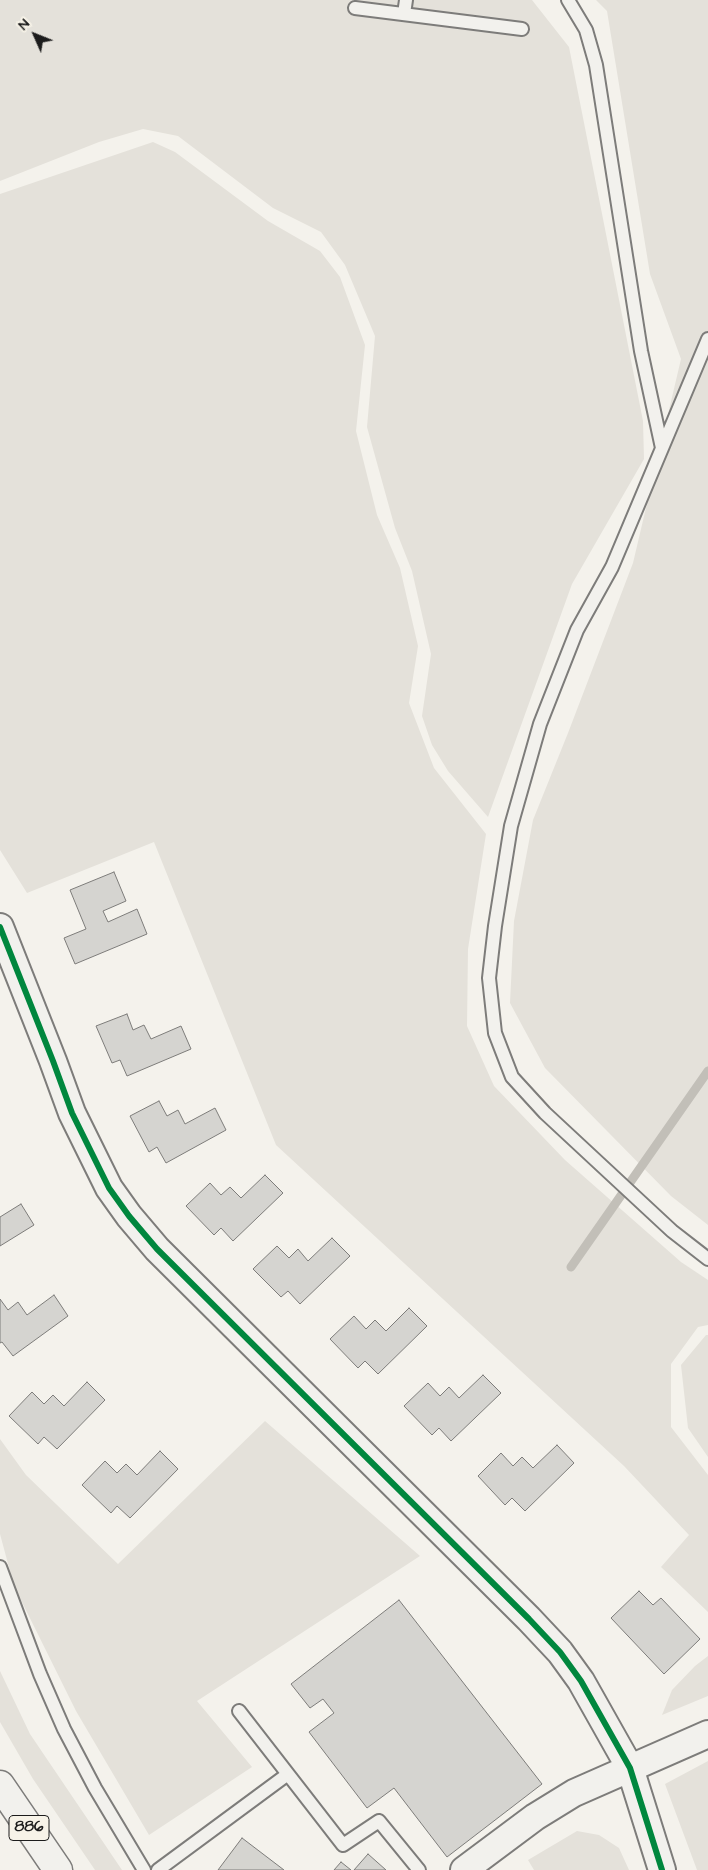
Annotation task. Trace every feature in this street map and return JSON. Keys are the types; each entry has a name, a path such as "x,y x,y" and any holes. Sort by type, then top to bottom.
{"main road":[{"name":"886","path":"0,1785 58,1870"}],"street":[{"path":"0,927 72,1113 110,1188 129,1216 156,1249 560,1652 581,1681 630,1768 662,1870"},
{"path":"464,1870 535,1816 574,1793 708,1734"}],"lane":[{"path":"404,14 406,0"},
{"path":"568,0 586,30 596,65 641,351 662,448"},
{"path":"355,8 522,29"},
{"path":"708,340 612,567 577,630 540,724 511,826 494,926 489,978 495,1033 512,1077 545,1113 672,1231 708,1259"},
{"path":"0,1567 40,1674 64,1730 144,1870"},
{"path":"238,1711 343,1845 379,1821 419,1870"},
{"path":"158,1870 288,1774"}],"shaded area":[{"path":"0,0 532,0 569,47 643,421 644,459 572,584 488,817 448,771 432,745 422,716 431,654 412,571 395,528 367,427 375,336 345,265 321,232 273,208 178,136 143,129 99,142 0,181"},
{"path":"596,0 708,0 708,1225 671,1196 545,1068 510,1003 514,921 533,820 633,563 681,359 650,274 607,11"},
{"path":"153,142 175,152 268,221 320,251 340,277 365,345 356,431 377,515 400,568 418,646 409,703 434,768 486,834 468,949 467,1026 494,1086 565,1160 681,1262 708,1280 708,1325 698,1327 671,1364 671,1427 708,1475 708,1612 661,1567 689,1535 624,1466 276,1145 154,842 27,893 0,850 0,194"},
{"path":"708,1335 708,1457 688,1428 681,1365"},
{"path":"265,1421 420,1556 197,1701 252,1767 149,1835 76,1711 14,1586 0,1534 0,1439 26,1475 118,1564"},
{"path":"708,1656 708,1696 662,1715 672,1690 695,1666"},
{"path":"0,1671 30,1734 122,1870 95,1870 33,1779 0,1722"},
{"path":"708,1761 708,1870 697,1870 665,1784"},
{"path":"577,1831 599,1835 619,1848 629,1870 534,1870 528,1860"}],"building":[{"path":"114,872 126,901 103,911 108,922 137,909 147,934 75,964 64,938 86,929 70,890"},
{"path":"127,1014 133,1030 144,1025 151,1039 181,1026 191,1049 127,1076 120,1060 112,1063 96,1026"},
{"path":"159,1101 167,1116 178,1110 185,1124 215,1108 226,1130 166,1163 157,1147 149,1152 130,1116"},
{"path":"265,1175 283,1193 233,1241 221,1228 214,1235 186,1206 210,1183 221,1195 230,1187 241,1198"},
{"path":"21,1204 34,1225 0,1246 0,1217"},
{"path":"332,1238 350,1256 300,1304 288,1291 281,1297 253,1269 277,1246 289,1258 298,1249 308,1261"},
{"path":"54,1295 68,1316 13,1356 2,1342 0,1343 0,1299 8,1310 18,1302 27,1315"},
{"path":"409,1308 427,1326 378,1374 365,1361 358,1368 330,1339 354,1316 366,1329 375,1320 386,1331"},
{"path":"483,1375 501,1393 451,1441 439,1428 432,1435 404,1406 428,1383 440,1396 449,1387 459,1398"},
{"path":"87,1382 105,1400 57,1449 44,1437 38,1444 9,1416 32,1392 44,1404 53,1395 64,1406"},
{"path":"557,1445 574,1463 525,1511 512,1498 505,1505 478,1476 501,1453 513,1466 522,1457 533,1468"},
{"path":"160,1451 178,1469 130,1518 117,1506 111,1513 82,1485 105,1461 117,1473 126,1464 137,1475"},
{"path":"639,1591 653,1605 661,1598 700,1639 664,1674 611,1618"},
{"path":"399,1600 542,1784 447,1857 394,1788 367,1808 309,1732 334,1713 323,1699 310,1708 291,1684"},
{"path":"242,1838 284,1870 218,1870"},
{"path":"368,1854 386,1870 354,1870"},
{"path":"341,1862 351,1870 334,1870"}],"waterway":[{"path":"571,1267 708,1071"}],"cycle path":[{"path":"0,927 72,1113 109,1188 129,1216 157,1249 560,1652 581,1681 630,1768 662,1870"}]}
